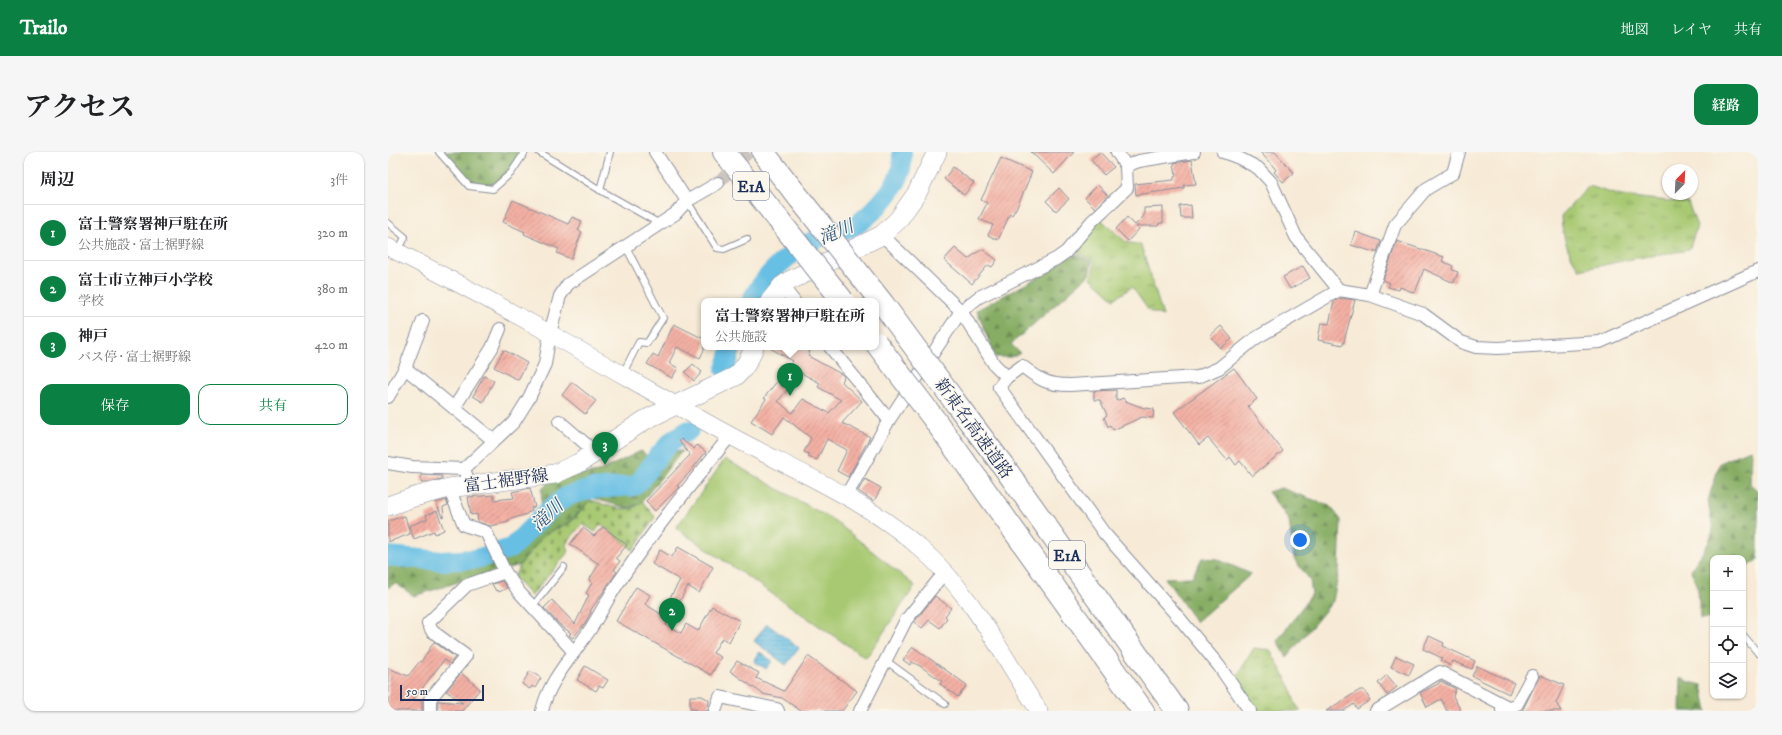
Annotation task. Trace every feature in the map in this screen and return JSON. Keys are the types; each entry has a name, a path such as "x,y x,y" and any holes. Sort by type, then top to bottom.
{"highway":[{"name":"E1A","path":"724,152 841,298"},
{"name":"新東名高速道路","path":"763,152 878,298"},
{"name":"新東名高速道路","path":"879,299 1013,480 1177,711"},
{"name":"新東名高速道路","path":"879,348 934,419 1143,711"}],"main road":[{"path":"782,296 789,281 882,235 898,220 917,193 937,152"},
{"name":"富士裾野線","path":"388,506 414,497 449,488 467,477 555,474 579,463 645,420 736,376 743,369 753,350"}],"street":[{"path":"655,152 687,202"},
{"path":"846,496 889,420 962,311 980,297 1056,259 1066,252 1092,221 1127,188 1126,166 1117,152"},
{"path":"1126,166 1139,161 1194,152"},
{"path":"1223,152 1258,168 1271,182 1296,237 1340,290"},
{"path":"1370,295 1395,225 1426,189 1453,173 1459,152"},
{"path":"388,463 467,477 494,440 514,422 529,398 544,364 550,333 560,296 568,284 626,247 675,214 687,202 718,183"},
{"path":"882,235 962,311 994,364 1006,377"},
{"path":"392,252 550,333 674,405 730,436 846,496 887,521 919,547 945,572 964,594 983,621 1039,711"},
{"path":"1250,711 1219,666 1181,620 1104,533 999,388 1006,377 1022,366 1032,374 1052,385 1198,377 1219,368 1256,338 1340,290 1370,295 1423,314 1461,342 1476,347 1498,348 1600,342 1758,271"},
{"path":"388,397 405,368 423,321"},
{"path":"454,408 492,348 500,329"},
{"path":"832,350 889,420"},
{"path":"405,368 494,440"},
{"path":"559,421 595,452"},
{"path":"542,711 545,697 591,628 622,577 672,508 730,436"},
{"path":"449,488 464,525 486,532 505,572 519,592 574,652"},
{"path":"430,711 430,699 466,656 432,630 428,623 467,585 505,572"},
{"path":"860,711 906,620 945,572"},
{"path":"1376,711 1440,672 1506,710 1517,704 1532,676"},
{"path":"715,711 720,697 777,709 778,711"}],"lane":[{"path":"439,152 469,186 493,189 511,173 525,152"},
{"path":"539,152 600,190 660,224"},
{"path":"600,190 610,152"},
{"path":"687,202 717,248 724,249 747,239"},
{"path":"388,223 405,237 392,252"},
{"path":"622,375 639,342 647,343 663,318 626,247"},
{"path":"532,607 564,567"},
{"path":"1746,639 1758,653"},
{"path":"885,660 945,704"}],"green space":[{"path":"442,152 520,152 508,175 487,188 461,177"},
{"path":"1589,186 1621,196 1688,203 1697,226 1689,250 1631,259 1580,270 1572,258 1566,244 1561,216"},
{"path":"1097,216 1126,242 1141,245 1163,316 1149,311 1132,287 1114,299 1091,278 1095,262 1071,250"},
{"path":"1072,253 1092,262 1089,275 1011,344 1020,353 1011,357 995,357 977,310 1050,271"},
{"path":"1751,449 1750,484 1758,491 1758,560 1746,567 1746,555 1710,555 1710,618 1700,619 1698,590 1691,570 1708,544 1713,531 1708,500 1720,463"},
{"path":"641,451 655,462 673,452 682,451 640,504 627,508 592,498 570,522 544,535 520,565 471,578 414,596 395,583 388,588 388,556 464,553 500,549 514,532 541,508 542,489 551,480 598,472"},
{"path":"725,459 835,521 915,586 866,658 676,528"},
{"path":"1281,488 1330,506 1341,520 1339,571 1333,601 1287,657 1277,641 1312,594 1310,580 1294,559 1289,520 1268,492"},
{"path":"590,500 624,509 637,506 642,501 655,517 633,550 601,524 595,532 582,524 566,544 569,551 531,596 514,577 520,565 544,535 571,522"},
{"path":"1202,558 1217,559 1251,574 1196,622 1165,578 1192,577"},
{"path":"1254,648 1270,650 1291,688 1295,703 1301,711 1257,711 1236,678"},
{"path":"1681,678 1689,682 1702,685 1707,711 1680,711"}],"water":[{"path":"767,624 799,648 786,665 754,641"},
{"path":"760,652 772,661 766,669 754,661"}],"building":[{"path":"1031,152 1074,152 1054,174"},
{"path":"1100,152 1114,167 1104,175 1091,160"},
{"path":"1260,152 1275,152 1294,173 1283,182 1274,172 1276,170 1273,166"},
{"path":"1001,158 1032,172 1018,205 1012,215 1010,214 998,240 988,235 993,225 979,219 987,203 981,200"},
{"path":"1192,160 1196,184 1184,185 1184,188 1136,195 1135,184 1174,180 1174,177 1176,176 1174,163"},
{"path":"953,167 974,183 964,195 944,179"},
{"path":"1098,185 1108,196 1095,208 1085,198"},
{"path":"1059,188 1069,199 1056,211 1046,201"},
{"path":"513,200 568,224 572,217 582,221 578,230 582,232 571,259 557,253 559,249 524,234 525,232 503,222"},
{"path":"1191,205 1192,218 1181,218 1180,206"},
{"path":"1163,207 1163,223 1159,223 1158,226 1136,226 1139,229 1128,241 1116,229 1127,217 1135,225 1144,216 1144,208"},
{"path":"1356,232 1381,241 1377,252 1351,245"},
{"path":"1397,241 1444,257 1442,261 1453,266 1452,270 1458,272 1454,283 1424,269 1415,293 1400,287 1399,290 1388,287 1390,283 1383,280"},
{"path":"955,248 968,259 982,249 997,260 992,267 988,265 972,284 944,260"},
{"path":"1303,266 1310,278 1290,289 1283,277"},
{"path":"1342,298 1355,300 1343,345 1318,340 1321,323 1329,324 1334,301"},
{"path":"674,324 701,338 701,350 704,350 700,358 677,347 669,363 678,368 672,378 647,364 653,354 658,357"},
{"path":"1221,326 1232,339 1221,348 1210,336"},
{"path":"504,350 527,363 518,380 494,367"},
{"path":"773,350 806,350 810,352 808,356 843,375 844,377 842,382 862,401 842,423 870,437 848,477 837,471 847,450 827,439 817,460 808,457 809,454 804,452 811,438 784,417 772,434 751,421 766,399 764,398 793,361","holes":["801,373 820,383 818,387 841,400 829,413 803,399 792,413 778,401"]},
{"path":"693,364 702,372 694,381 685,372"},
{"path":"1234,368 1257,399 1248,406 1283,451 1252,476 1240,461 1236,465 1230,457 1227,460 1208,438 1199,445 1174,412"},
{"path":"484,376 494,381 483,402 473,396"},
{"path":"572,382 596,401 585,414 562,395"},
{"path":"1116,390 1116,401 1123,398 1125,401 1144,408 1154,409 1153,418 1142,417 1113,430 1110,425 1108,427 1104,417 1107,415 1100,400 1094,400 1094,391"},
{"path":"681,439 694,449 697,445 706,452 677,486 679,487 655,511 646,501 690,455 679,441"},
{"path":"421,475 442,476 442,479 421,482"},
{"path":"865,479 881,488 874,501 858,491"},
{"path":"530,488 535,507 531,508 532,511 527,514 508,520 509,522 490,526 478,522 477,514 471,515 468,497 494,495 494,500 514,498 512,492"},
{"path":"446,500 448,505 443,507 444,516 442,517 436,503"},
{"path":"437,511 444,530 435,534 434,531 414,539 409,526 427,519 426,515"},
{"path":"405,516 410,534 388,542 388,521"},
{"path":"603,527 627,545 616,558 620,561 614,570 617,572 590,611 591,612 585,623 573,638 569,635 571,633 560,625 544,608 552,600 575,624 589,595 586,593 592,583 589,580 599,564 570,544 583,528 594,536"},
{"path":"678,547 713,567 699,593 688,586 666,625 681,633 686,624 698,631 712,606 740,621 729,642 722,638 713,653 721,657 711,675 616,621 636,587 650,595 645,604 661,614 680,580 652,564 660,550 672,557"},
{"path":"502,581 507,588 499,592 498,590 496,591 492,584"},
{"path":"935,596 951,608 945,616 947,618 940,628 929,620 922,628 914,622"},
{"path":"1429,636 1444,643 1443,646 1475,661 1472,669 1453,661 1451,666 1440,660 1442,658 1423,649"},
{"path":"434,642 455,657 450,664 444,660 413,700 422,701 422,711 388,711 388,668 408,676 420,661 421,662"},
{"path":"913,647 967,685 958,697 940,684 942,681 920,666 912,662 910,665 903,660"},
{"path":"808,656 857,691 842,711 801,711 782,698 763,694 730,671 737,661 759,673 756,678 784,691"},
{"path":"1396,656 1414,664 1409,675 1391,667"},
{"path":"585,666 608,680 603,688 599,686 596,691 577,680"},
{"path":"1477,666 1514,683 1509,694 1472,676"},
{"path":"530,671 541,678 535,688 532,686 530,689 522,684"},
{"path":"461,673 480,689 462,711 438,711 438,701 463,703 446,691"},
{"path":"1387,675 1397,687 1387,695 1378,683"},
{"path":"1540,675 1564,685 1556,703 1561,711 1522,711"},
{"path":"1440,681 1456,689 1453,696 1461,711 1447,711 1441,699 1427,707 1420,693 1438,684"},
{"path":"1360,690 1364,690 1370,700 1357,709 1354,704 1343,711 1326,711"},
{"path":"690,696 702,696 709,700 708,711 695,711 696,709 690,709"}],"waterway":[{"name":"滝川","path":"753,298 764,281 789,256 820,237 846,230 868,216 889,193 894,185 901,168 902,152"},
{"name":"滝川","path":"725,369 731,350"},
{"name":"滝川","path":"388,556 442,561 476,559 511,548 551,508 567,496 591,489 634,486 641,480 658,456 673,440 689,430"}],"tunnel":[{"path":"718,183 749,152"}],"place":[{"name":"富士警察署神戸駐在所","path":"790,396"},
{"name":"神戸","path":"605,465"},
{"name":"富士市立神戸小学校","path":"672,631"}]}
